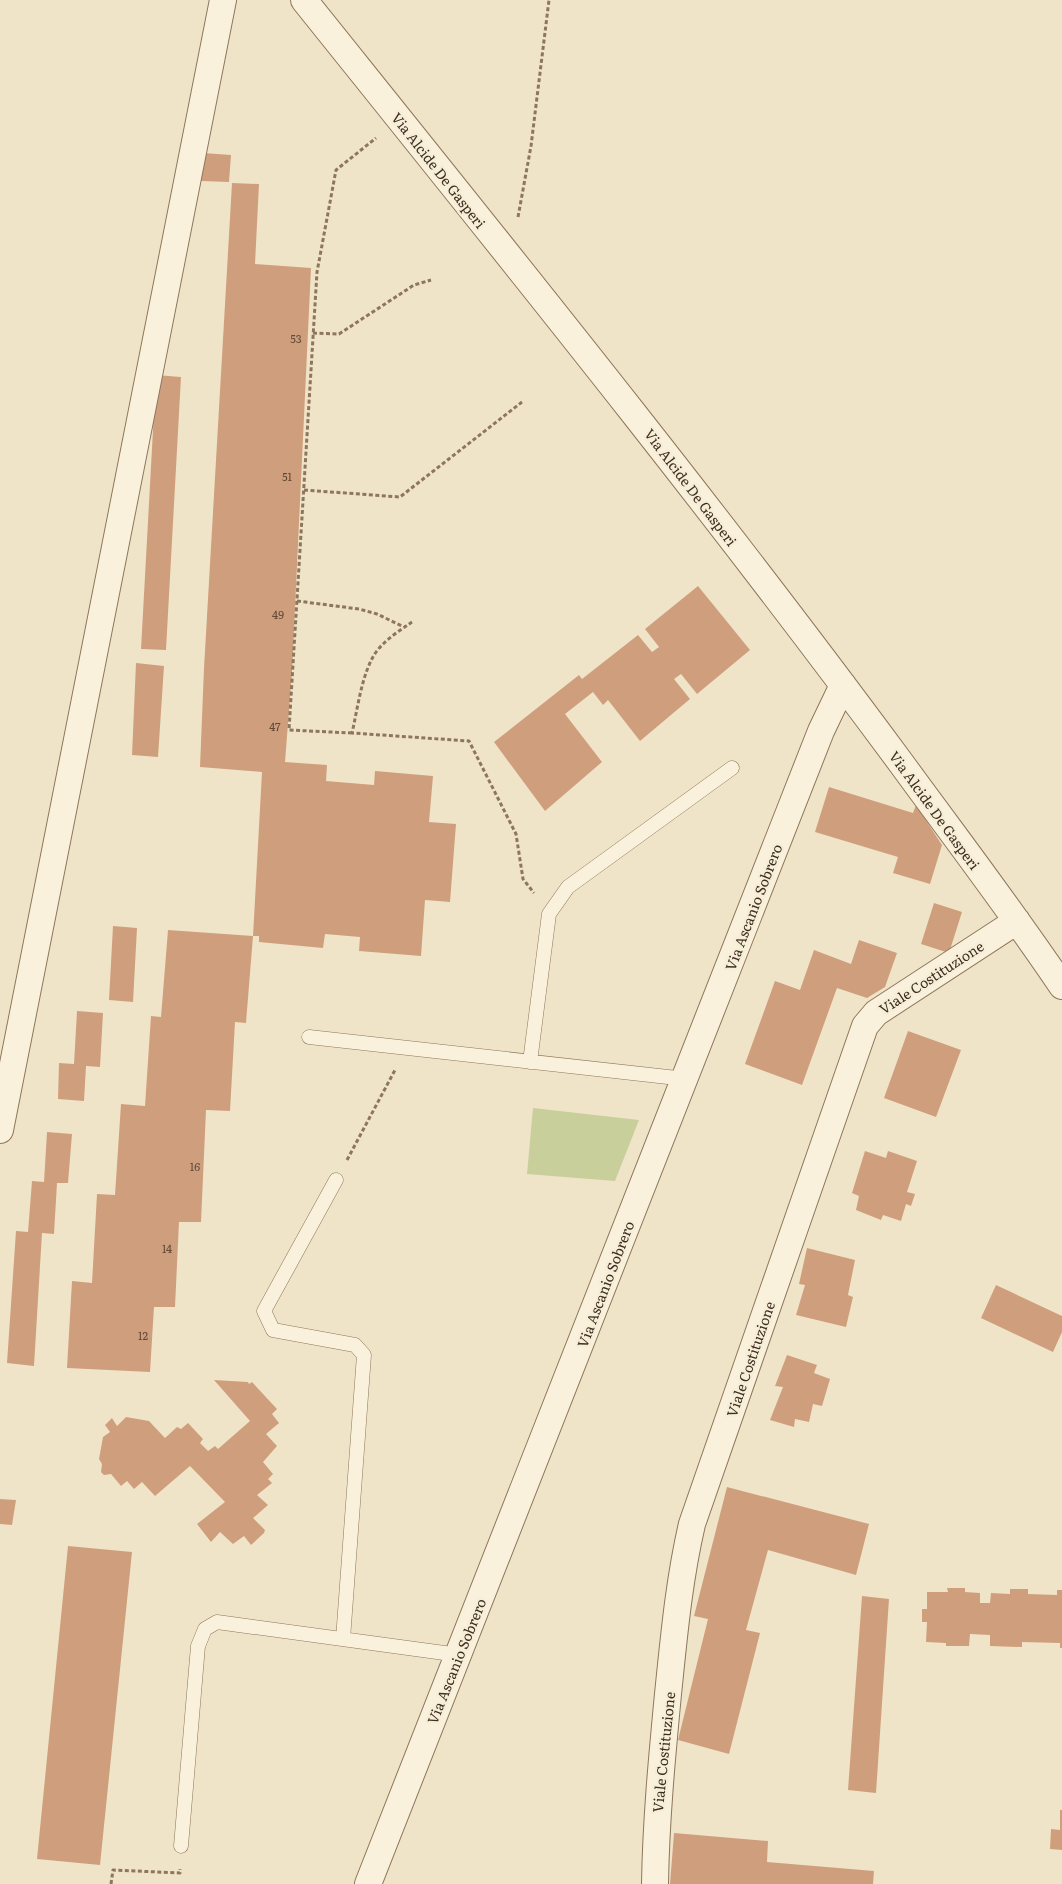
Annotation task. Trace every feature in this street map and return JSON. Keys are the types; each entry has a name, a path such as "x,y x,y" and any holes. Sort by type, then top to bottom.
{"street":[{"path":"0,1130 219,8 223,0"},
{"name":"Via Alcide De Gasperi","path":"304,0 510,260 651,433 843,685 1017,921 1058,969"},
{"name":"Via Ascanio Sobrero","path":"368,1884 686,1079 821,731 843,685"},
{"name":"Viale Costituzione","path":"656,1884 656,1821 681,1570 692,1524 865,1026 876,1013 1017,921"}],"lane":[{"path":"530,1062 549,914 568,888 732,768"},
{"path":"309,1037 686,1079"},
{"path":"336,1180 264,1311 273,1330 355,1345 364,1355 343,1639"},
{"path":"181,1846 198,1646 205,1630 217,1622 459,1655"}],"path":[{"path":"510,260 530,146 549,0"},
{"path":"400,120 336,170 317,272 289,730 469,741 516,834 523,878 549,914"},
{"path":"313,333 339,334 414,285 431,280"},
{"path":"304,490 400,497 522,402"},
{"path":"297,601 359,609 377,614 404,627"},
{"path":"352,733 362,685 375,654 391,637 412,622"},
{"path":"336,1180 407,1048"},
{"path":"111,1884 113,1870 180,1873 181,1846"}],"green space":[{"path":"533,1108 639,1120 615,1181 527,1174"}],"building":[{"path":"203,153 231,155 229,182 201,181"},
{"path":"232,183 259,184 255,264 311,268 292,672 285,762 327,765 326,781 374,785 375,771 433,776 429,822 456,824 450,902 425,900 421,956 359,951 360,937 325,934 323,948 259,942 259,936 253,936 262,772 200,767"},
{"path":"156,375 181,377 166,650 141,649"},
{"path":"698,586 750,650 697,694 681,674 674,679 690,699 640,741 608,700 603,705 593,692 565,714 602,762 545,811 494,742 579,675 582,679 638,635 652,652 659,647 645,629"},
{"path":"136,663 164,666 158,757 132,755"},
{"path":"829,787 913,813 916,805 942,845 930,884 893,873 898,857 815,832"},
{"path":"934,903 962,912 949,953 921,944"},
{"path":"113,926 137,928 133,1002 109,1000"},
{"path":"168,930 253,936 246,1023 235,1022 230,1111 206,1110 201,1222 179,1222 175,1307 154,1307 150,1372 67,1368 72,1281 92,1283 97,1194 115,1195 121,1104 145,1106 151,1016 161,1017"},
{"path":"859,940 897,953 885,987 867,998 837,988 802,1085 745,1064 775,981 800,990 814,950 851,964"},
{"path":"77,1011 103,1013 100,1067 86,1066 84,1101 58,1099 59,1063 74,1064"},
{"path":"908,1031 961,1050 936,1117 884,1098"},
{"path":"47,1132 72,1134 68,1183 57,1183 54,1234 42,1233 34,1366 7,1363 16,1231 28,1232 32,1181 44,1182"},
{"path":"865,1151 886,1158 888,1151 917,1161 907,1192 915,1194 911,1206 906,1204 901,1221 883,1215 881,1220 856,1210 859,1196 852,1193"},
{"path":"807,1248 855,1260 848,1295 853,1297 846,1327 796,1315 805,1285 799,1284"},
{"path":"996,1285 1062,1316 1062,1332 1053,1352 981,1318"},
{"path":"787,1355 817,1365 814,1373 830,1379 822,1406 813,1404 809,1422 795,1419 794,1427 770,1420 783,1387 775,1386"},
{"path":"214,1380 248,1382 249,1384 252,1382 277,1409 272,1414 279,1423 266,1434 277,1446 263,1462 273,1474 268,1479 272,1483 257,1495 268,1505 253,1518 265,1530 251,1545 244,1536 233,1544 220,1532 211,1542 197,1524 225,1502 190,1466 155,1496 142,1482 134,1489 127,1481 121,1486 111,1474 104,1475 101,1472 102,1464 99,1459 103,1437 110,1432 105,1425 112,1418 117,1426 126,1417 149,1421 165,1438 177,1427 181,1429 188,1423 203,1439 200,1443 208,1451 215,1446 218,1449 250,1421"},
{"path":"727,1487 869,1524 856,1575 768,1550 746,1630 760,1633 729,1754 678,1740 708,1619 694,1616"},
{"path":"0,1499 16,1500 12,1525 0,1524"},
{"path":"68,1546 132,1552 100,1865 37,1859"},
{"path":"947,1588 965,1588 965,1592 980,1593 980,1603 990,1603 991,1593 1010,1594 1010,1589 1028,1589 1028,1594 1057,1595 1057,1590 1062,1590 1062,1648 1060,1648 1060,1643 1022,1642 1022,1647 990,1646 990,1635 970,1634 969,1646 946,1646 946,1643 926,1642 927,1622 922,1622 922,1609 927,1609 927,1592 948,1592"},
{"path":"862,1596 889,1599 876,1793 848,1790"},
{"path":"1060,1810 1062,1810 1062,1850 1050,1849 1051,1829 1060,1830"},
{"path":"674,1833 768,1841 767,1862 874,1871 873,1884 670,1884"}]}
